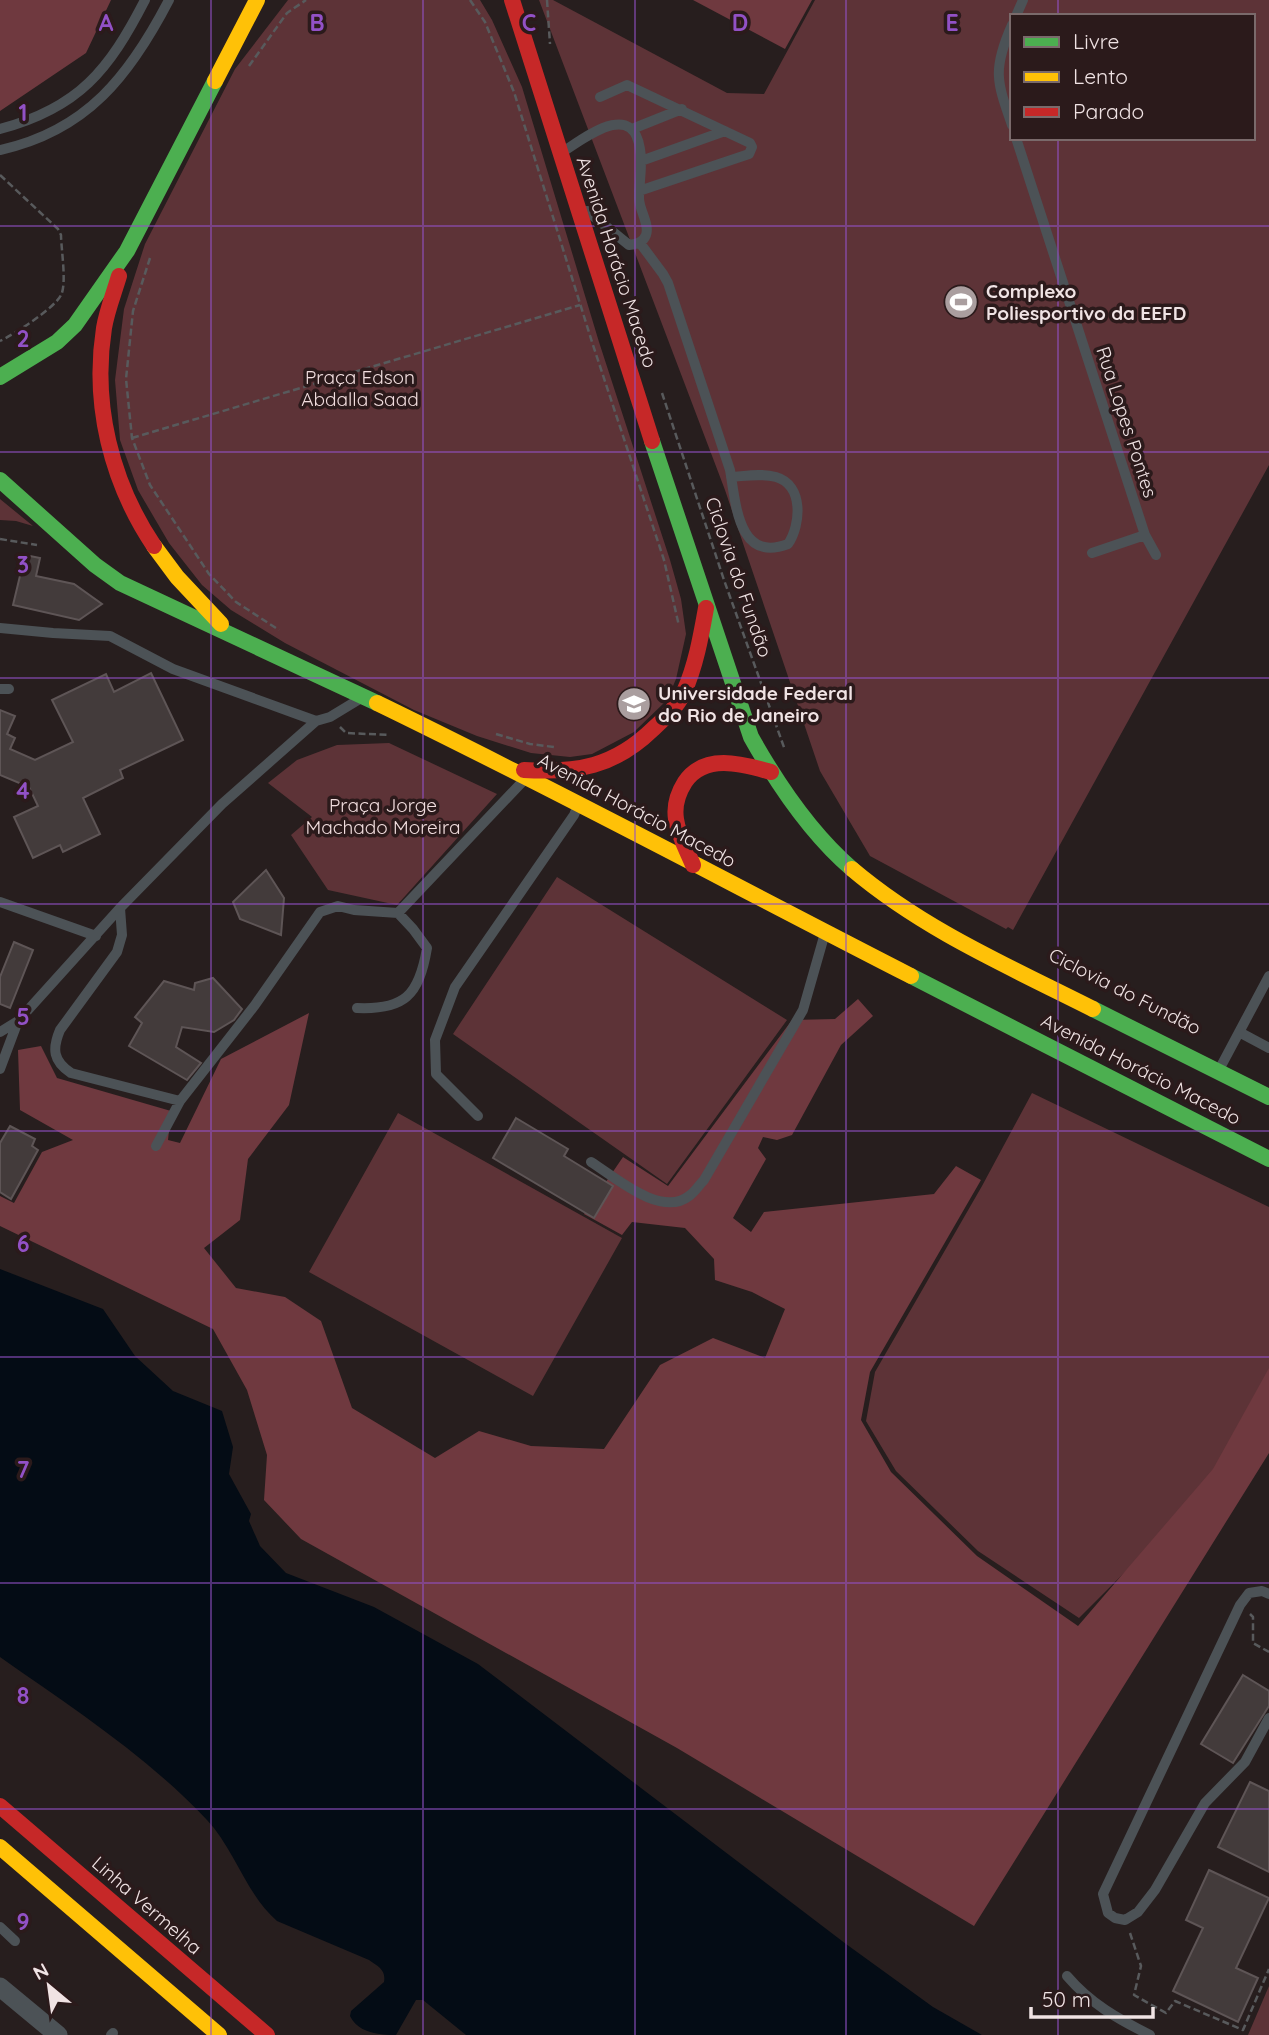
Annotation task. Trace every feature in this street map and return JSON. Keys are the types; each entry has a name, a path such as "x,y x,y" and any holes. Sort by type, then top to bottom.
{"main road":[{"path":"0,377 57,342 75,325 127,251 257,0"},
{"path":"249,16 268,0"},
{"path":"498,0 519,25"},
{"name":"Avenida Horácio Macedo","path":"512,0 743,717 771,772 837,856 904,909 942,933 1269,1097"},
{"path":"127,251 104,325 100,353 99,389 113,463 128,500 164,559 230,633"},
{"name":"Avenida Horácio Macedo","path":"0,480 95,565 120,583 521,773 693,865 1269,1158"},
{"path":"521,773 559,773 583,769 614,760 643,741 683,694 700,639 706,604"},
{"path":"693,865 680,833 675,808 678,794 686,779 694,772 716,763 739,763 771,772"},
{"name":"Linha Vermelha","path":"0,1806 267,2035"},
{"path":"0,1847 219,2035"}],"street":[{"path":"0,1987 58,2035"}],"lane":[{"path":"0,129 47,113 81,91 110,61 125,40 145,0"},
{"path":"0,150 57,130 96,103 132,64 169,0"},
{"path":"1010,31 1004,46 998,78 1010,118"},
{"path":"600,97 627,85 682,109 750,143 752,147 749,154 639,191"},
{"path":"632,129 682,109"},
{"path":"560,153 596,130 621,124 632,129 640,148 639,202 648,230 640,243 629,245 576,203"},
{"path":"641,161 725,131"},
{"name":"Rua Lopes Pontes","path":"1017,140 1145,535 1156,555"},
{"path":"640,243 668,284 731,477 737,510 751,542 767,549 788,544 799,519 791,488 780,478 765,474 731,477"},
{"path":"1092,553 1145,535"},
{"path":"0,628 110,636 173,669 316,721"},
{"path":"0,1032 18,1021 120,908 222,804 316,721 330,717 365,697"},
{"path":"398,913 521,773"},
{"path":"478,1116 436,1074 435,1040 455,987 574,815 578,803"},
{"path":"0,902 96,936"},
{"path":"156,1146 180,1101 255,1005 320,912 338,906 398,913 427,948 424,967 406,999 387,1007 357,1008"},
{"path":"120,908 122,935 117,952 60,1030 54,1043 56,1055 61,1066 71,1073 180,1101"},
{"path":"592,1162 657,1201 672,1203 688,1197 704,1180 803,1010 826,932"},
{"path":"1218,1072 1269,975"},
{"path":"0,1069 18,1021"},
{"path":"1239,1032 1269,1048"},
{"path":"1269,1594 1262,1591 1249,1593 1240,1605 1103,1894 1108,1913 1115,1919 1125,1920 1138,1912 1151,1896 1205,1803 1245,1762 1269,1718"},
{"path":"0,1927 15,1941"},
{"path":"1067,1976 1083,1995 1100,2008 1150,2035"}],"path":[{"path":"244,72 287,13 306,0"},
{"path":"470,0 485,22 514,92 580,305 664,560 680,635"},
{"path":"547,0 551,51"},
{"path":"0,175 58,229 61,235 63,286 59,299 17,334 0,341"},
{"path":"153,248 133,311 125,379 132,438 150,485 209,574 236,602 288,636"},
{"path":"132,438 580,305"},
{"name":"Ciclovia do Fundão","path":"658,383 724,580 789,759"},
{"path":"0,539 44,547"},
{"path":"494,734 530,744 556,747"},
{"path":"1240,1605 1253,1617 1253,1643 1269,1652"},
{"path":"1125,1920 1141,1966 1134,1995 1166,2013 1175,2001 1243,2030 1269,1969"}],"green space":[{"name":"Praça Edson Abdalla Saad","path":"288,0 480,0 492,20 522,87 599,342 670,560 681,599 686,634 676,679 667,700 634,732 592,754 570,757 531,753 477,736 414,710 285,643 231,610 202,585 169,543 138,490 120,440 115,380 124,309 145,244 235,69"},
{"name":"Complexo Poliesportivo da EEFD","path":"539,0 553,0 727,93 764,94 815,0 1269,0 1269,465 1013,930 1008,927 1006,929 870,856 820,771 725,490"},
{"path":"0,499 33,526 0,520"},
{"name":"Praça Jorge Machado Moreira","path":"389,743 497,794 397,905 328,890 291,835 312,817 268,783 297,760 337,745"},
{"path":"557,877 787,1020 667,1184 453,1034"},
{"path":"1032,1093 1269,1207 1269,1370 1206,1491 1079,1618 978,1551 896,1471 866,1421 875,1372"},
{"path":"398,1113 622,1238 533,1396 309,1272"},
{"path":"1269,1986 1269,2035 1248,2035"}],"shaded area":[{"path":"0,0 111,0 86,53 0,111"},
{"path":"693,0 812,0 785,49"},
{"path":"858,999 873,1016 841,1045 792,1135 777,1140 763,1137 758,1148 766,1159 733,1218 751,1232 764,1212 934,1194 956,1166 981,1180 870,1372 861,1420 891,1472 977,1556 1078,1626 1213,1469 1269,1368 1269,1453 974,1926 677,1748 301,1539 264,1500 267,1455 247,1390 213,1329 0,1226 0,1196 14,1203 42,1152 73,1140 20,1110 18,1050 41,1046 57,1078 171,1111 168,1140 180,1143 221,1059 309,1013 289,1105 248,1159 240,1220 204,1248 236,1288 285,1297 321,1321 352,1408 435,1458 479,1431 531,1446 604,1449 660,1365 713,1338 765,1358 785,1309 752,1292 715,1280 714,1259 685,1228 632,1222 622,1235 584,1214 623,1157 668,1186 792,1020 835,1019"},
{"path":"0,1269 103,1309 135,1356 173,1391 222,1411 233,1447 229,1474 251,1514 249,1521 260,1546 286,1573 374,1607 478,1664 846,1944 933,2007 982,2035 466,2035 423,2000 416,2000 396,2035 376,2033 358,2026 350,2016 351,2011 384,1982 381,1969 369,1960 277,1921 257,1898 217,1832 184,1797 108,1733 0,1657"}],"building":[{"path":"25,555 40,558 36,576 74,584 102,604 79,620 13,605"},
{"path":"151,673 183,740 120,770 123,778 83,798 100,834 63,852 60,845 33,858 14,817 38,806 29,787 0,775 0,710 15,716 7,734 15,738 10,749 35,760 73,742 52,700 106,674 114,692"},
{"path":"266,870 284,898 281,935 240,919 233,902"},
{"path":"14,942 33,950 10,1008 0,1004 0,977"},
{"path":"213,978 242,1009 234,1020 214,1032 182,1027 176,1047 201,1063 187,1080 129,1046 142,1023 135,1017 164,981 194,990 195,983"},
{"path":"516,1118 568,1149 564,1156 613,1186 594,1218 493,1158"},
{"path":"10,1126 35,1139 32,1146 38,1150 11,1199 0,1192 0,1143"},
{"path":"1243,1675 1269,1691 1269,1706 1233,1763 1201,1744"},
{"path":"1250,1782 1269,1791 1269,1872 1218,1847"},
{"path":"1209,1870 1269,1898 1236,1968 1258,1978 1238,2022 1173,1991 1203,1928 1186,1920"}],"traffic: fast":[{"path":"0,377 57,342 75,325 127,251 215,81"},
{"path":"652,441 751,737 796,808 822,840 852,869"},
{"path":"0,480 95,565 120,583 377,703"},
{"path":"911,976 1269,1159"},
{"path":"1093,1009 1269,1097"}],"traffic: slow":[{"path":"215,81 257,0"},
{"path":"154,546 177,577 221,624"},
{"path":"377,703 911,976"},
{"path":"852,869 908,911 938,929 1093,1009"},
{"path":"0,1847 219,2035"}],"traffic: jam":[{"path":"512,0 652,441"},
{"path":"119,276 104,328 101,357 103,414 108,442 126,496 154,546"},
{"path":"524,770 561,770 594,765 624,752 653,729 684,692 695,661 706,608"},
{"path":"693,865 679,831 676,814 677,800 685,782 693,773 713,764 736,764 771,772"},
{"path":"0,1806 267,2035"}],"place":[{"name":"Complexo Poliesportivo da EEFD","path":"961,302"},
{"name":"Universidade Federal do Rio de Janeiro","path":"634,704"}]}
